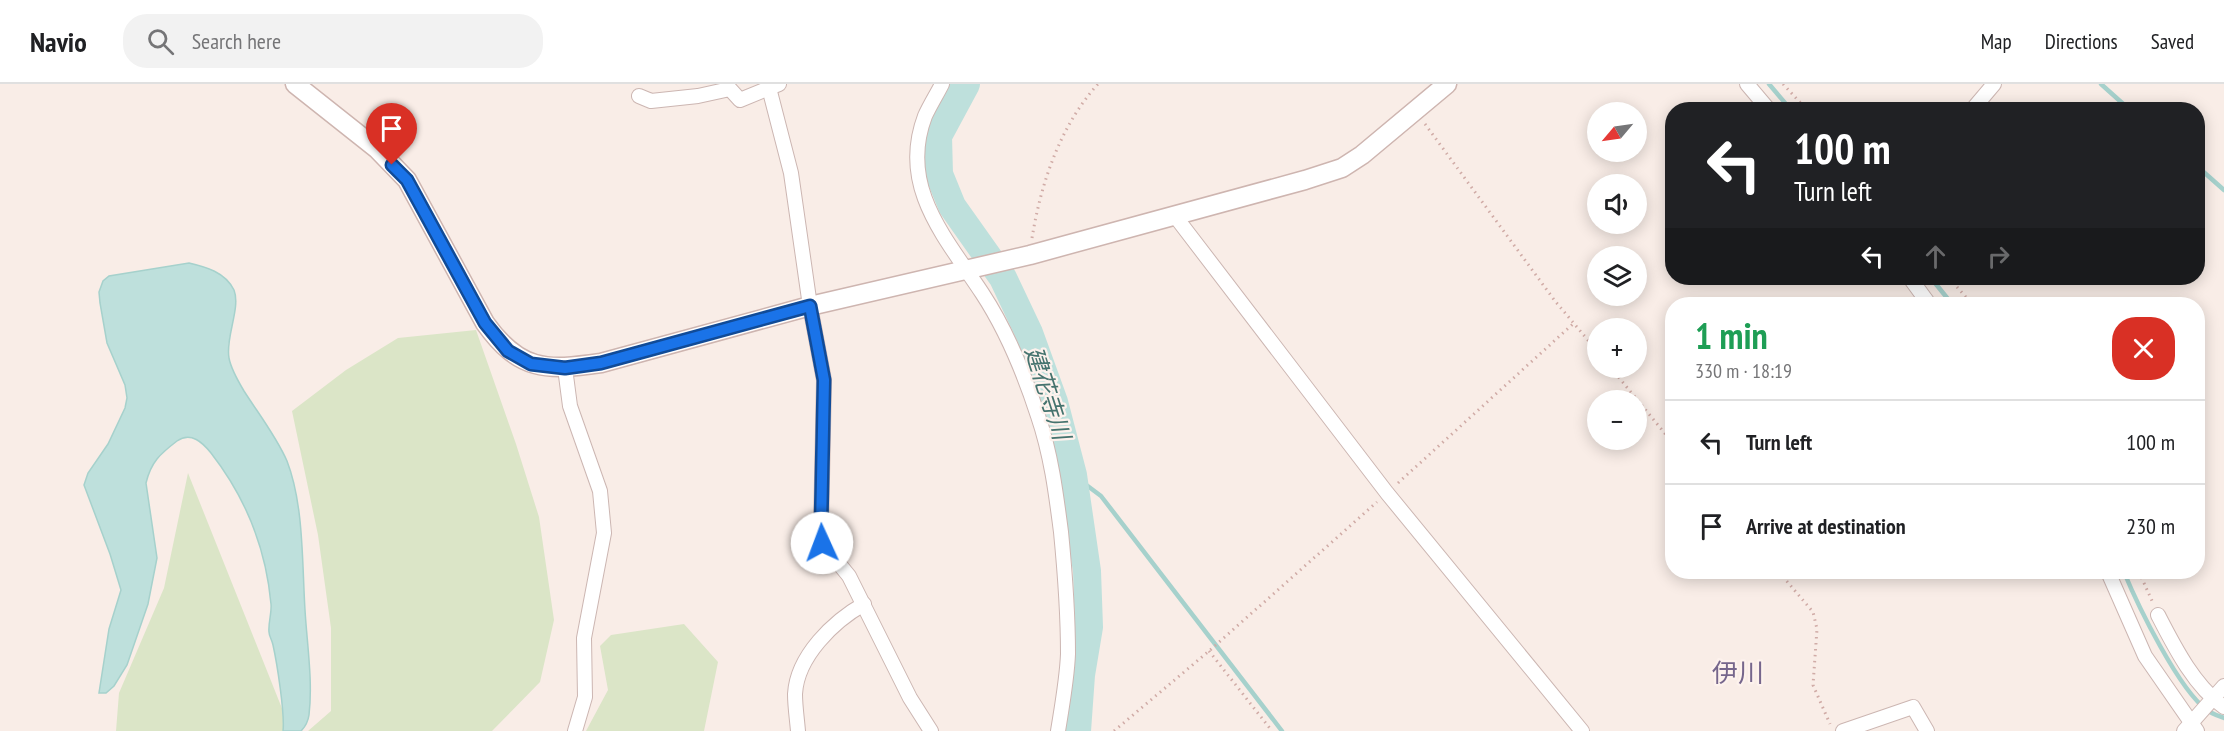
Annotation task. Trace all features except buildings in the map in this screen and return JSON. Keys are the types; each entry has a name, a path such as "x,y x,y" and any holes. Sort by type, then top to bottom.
{"street":[{"path":"942,84 925,116 916,168 923,199 969,269 1013,349 1039,417 1055,481 1066,579 1068,657 1058,731"},
{"path":"307,88 377,149 407,180 496,339 508,351 531,364 565,368 601,363 810,306 1030,255 1305,180 1342,168 1362,155 1447,84"},
{"path":"1747,84 1763,102"},
{"path":"1979,102 1994,84"},
{"path":"639,96 651,101 698,96 730,89 740,100 772,86 791,173 810,306 824,380 822,543 849,576 910,698 931,731"},
{"path":"1175,216 1387,493 1582,731"},
{"path":"565,368 570,406 600,491 604,533 584,638 585,697 575,731"},
{"path":"2111,579 2145,656 2191,729 2218,703 2224,686"},
{"path":"798,731 795,692 802,668 814,648 831,628 864,604"},
{"path":"2158,615 2193,674 2218,703"},
{"path":"1843,731 1913,707 1927,731"}],"path":[{"path":"1030,255 1037,204 1051,165 1065,131 1086,97 1098,84"},
{"path":"1783,84 1800,102"},
{"path":"1415,111 1555,301 1587,339"},
{"path":"1955,285 1966,297"},
{"path":"1114,731 1209,651 1574,323"},
{"path":"1619,378 1665,434"},
{"path":"1785,579 1813,612 1817,630 1813,685 1833,731"},
{"path":"2142,579 2158,615"},
{"path":"1209,651 1272,731"}],"green space":[{"path":"476,330 539,517 554,620 540,682 492,731 308,731 331,711 331,628 318,535 292,411 346,370 398,338"},
{"path":"188,473 291,731 116,731 119,693 164,588"},
{"path":"684,624 718,662 704,731 586,731 608,690 600,646 611,635"}],"water":[{"path":"189,263 220,275 234,290 236,305 228,350 230,362 242,387 283,452 293,478 301,534 310,676 309,715 301,731 283,731 278,676 269,634 271,607 268,583 252,524 234,488 211,453 196,440 187,437 177,441 157,459 148,476 146,483 157,558 148,604 127,665 114,686 106,693 99,693 109,629 121,590 84,485 88,473 108,444 125,408 127,398 125,385 107,343 99,292 103,281 109,276"}],"waterway":[{"name":"建花寺川","path":"966,84 938,136 939,174 952,206 1003,278 1029,333 1054,402 1073,475 1087,571 1089,627 1081,675 1077,731"},
{"path":"1769,84 1784,102"},
{"path":"2101,84 2121,102"},
{"path":"2205,173 2224,190"},
{"path":"1937,285 1946,297"},
{"path":"1073,475 1101,496 1282,731"},
{"path":"2127,579 2149,625 2184,685 2207,710 2224,718"}],"district":[{"name":"伊川","path":"1738,672"}],"route":[{"path":"392,165 407,180 496,339 508,351 531,364 565,368 601,363 810,306 824,380 822,543"}]}
